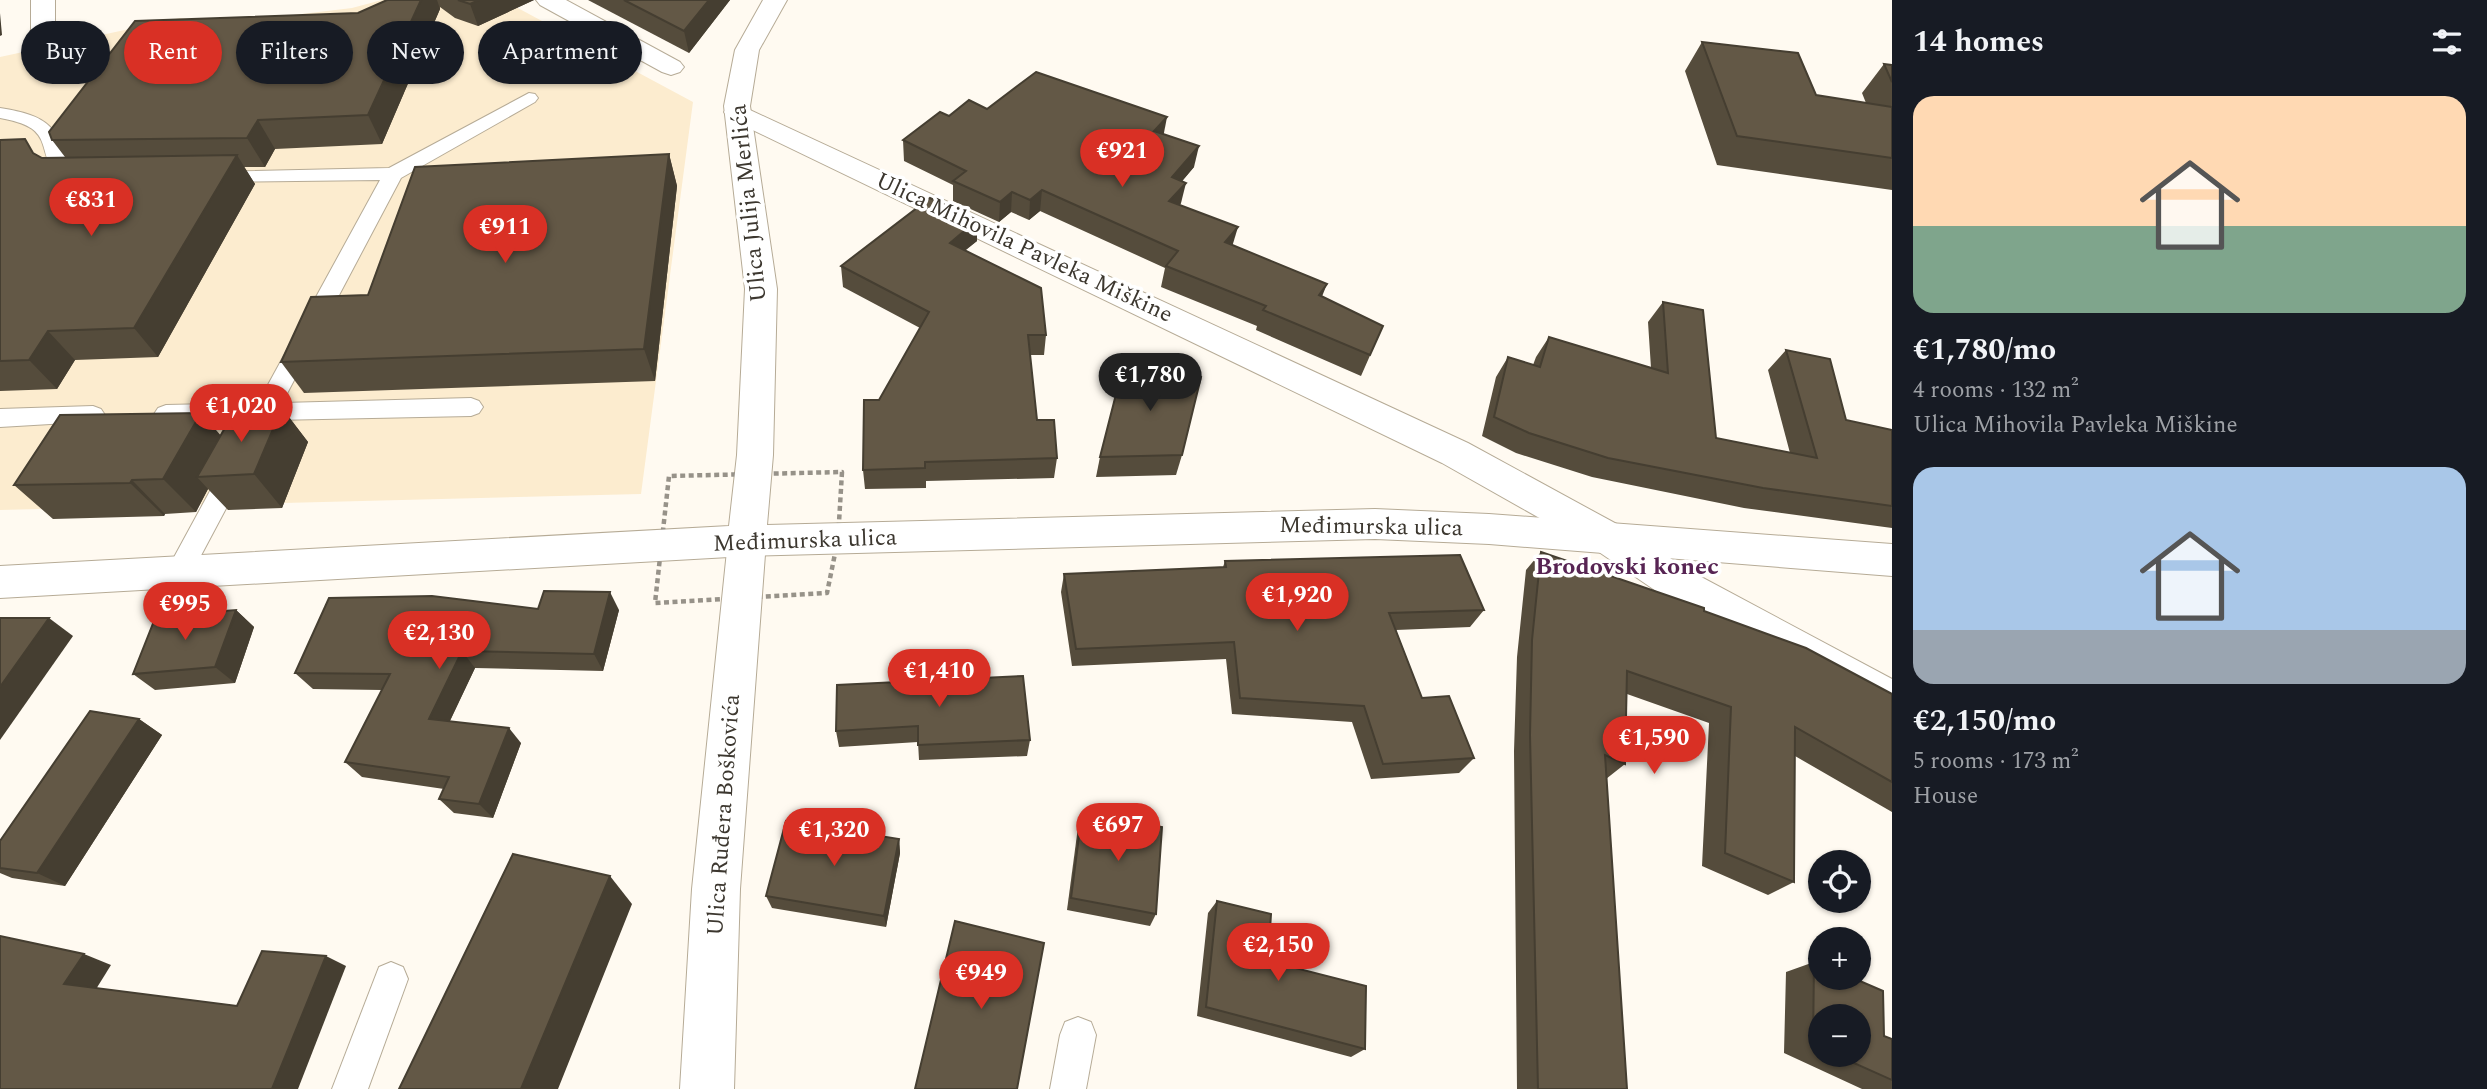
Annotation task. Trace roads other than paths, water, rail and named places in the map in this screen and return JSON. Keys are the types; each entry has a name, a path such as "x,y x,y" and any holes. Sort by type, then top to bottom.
{"main road":[{"path":"43,0 43,21"},
{"path":"548,0 671,66"},
{"name":"Ulica Julija Merlića","path":"747,541 755,455 761,289 737,112 739,76 745,48 775,0"},
{"name":"Ulica Mihovila Pavleka Miškine","path":"737,112 1455,453 1610,539 1676,583 1892,701"},
{"name":"Međimurska ulica","path":"0,582 747,541 1375,524 1892,560"},
{"name":"Ulica Ruđera Boškovića","path":"706,1089 716,889 747,541"}],"lane":[{"path":"202,176 393,174 528,98"},
{"path":"0,113 27,116 47,127 65,178 93,178"},
{"path":"179,572 393,174"},
{"path":"139,414 471,407"},
{"path":"0,418 112,415"},
{"path":"350,1089 391,979"},
{"path":"1068,1089 1078,1035"}],"district":[{"name":"Brodovski konec","path":"1627,567"}]}
